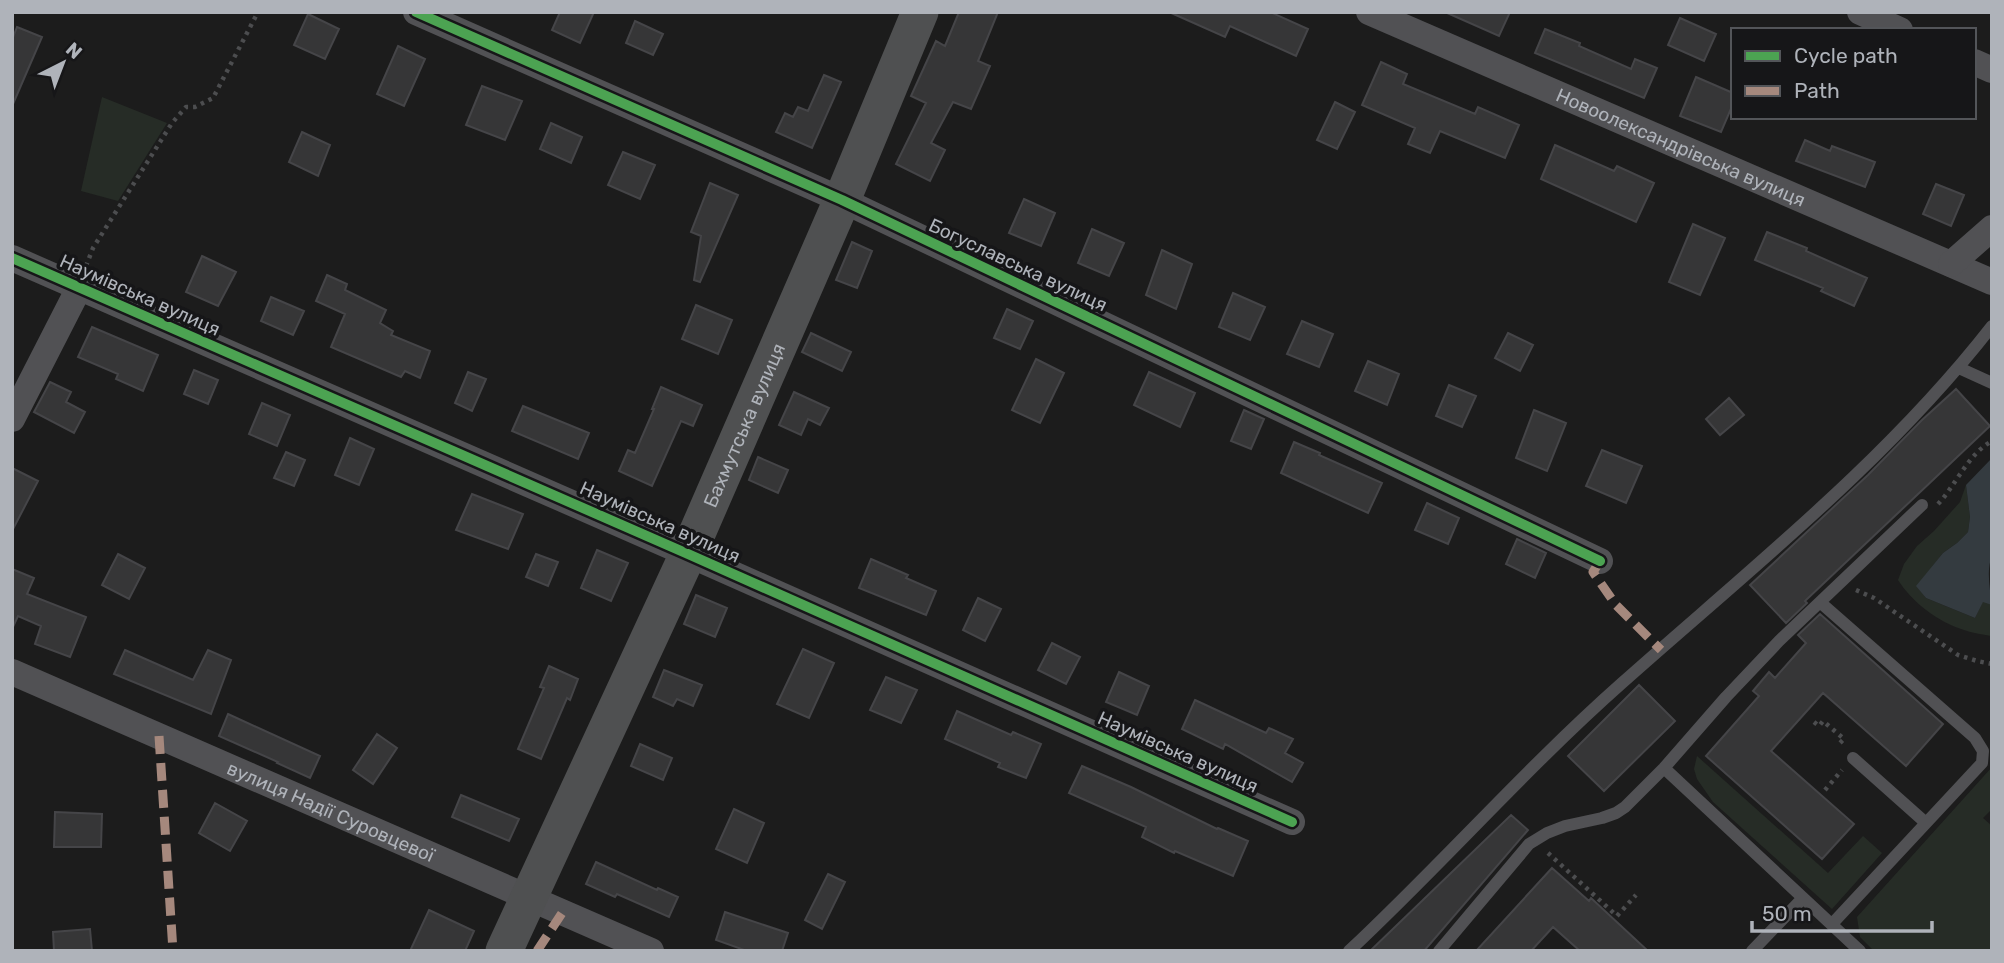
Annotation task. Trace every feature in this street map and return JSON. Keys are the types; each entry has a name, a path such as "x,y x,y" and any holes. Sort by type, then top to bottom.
{"street":[{"name":"Богуславська вулиця","path":"416,12 842,200 1600,561"},
{"name":"Бахмутська вулиця","path":"504,951 688,554 842,200 920,12"},
{"name":"Новоолександрівська вулиця","path":"1369,12 1992,282"},
{"path":"1860,12 1896,28"},
{"path":"1976,63 1992,70"},
{"path":"1951,264 1992,228"},
{"name":"Наумівська вулиця","path":"12,258 1292,822"},
{"path":"12,419 77,287"},
{"name":"вулиця Надії Суровцевої","path":"12,672 651,951"}],"lane":[{"path":"1349,951 1403,901 1551,748 1789,537 1911,421 1959,368 1992,326"},
{"path":"1959,368 1992,383"},
{"path":"1439,951 1529,844 1565,826 1602,818 1625,807 1779,641 1920,507"},
{"path":"1821,603 1975,738 1983,751 1982,764 1832,925"},
{"path":"1853,758 1926,823"},
{"path":"1664,768 1860,951"},
{"path":"1752,951 1803,898"}],"path":[{"path":"77,287 93,248 172,123 186,107 195,107 213,98 258,12"},
{"path":"1920,507 1936,507 1974,457 1992,441"},
{"path":"1850,587 1874,598 1958,655 1992,664"},
{"path":"1814,722 1819,726 1823,721 1844,739 1839,744 1853,758 1825,790"},
{"path":"1534,841 1617,916 1636,895"}],"shaded area":[{"path":"102,97 167,123 118,201 81,191"},
{"path":"1992,458 1992,556 1989,573 1992,605 1983,602 1975,618 1926,598 1916,586 1943,553 1968,532 1970,517 1966,485"},
{"path":"1966,485 1970,517 1968,532 1943,553 1917,586 1926,598 1975,618 1983,601 1992,604 1991,636 1964,630 1935,616 1911,596 1898,580 1904,564 1917,546 1960,502"},
{"path":"1992,556 1992,604 1990,558"},
{"path":"1697,756 1828,873 1863,836 1882,853 1832,909 1713,802 1697,779 1694,769"},
{"path":"1992,767 1992,809 1983,818 1992,826 1992,951 1874,951 1860,937 1857,917"}],"building":[{"path":"560,12 594,12 580,43 552,30"},
{"path":"959,12 998,12 978,61 990,66 971,109 953,102 931,143 945,150 930,181 896,164 926,103 911,96 936,41 945,46"},
{"path":"1169,12 1270,12 1308,29 1296,56 1230,26 1225,37"},
{"path":"1445,12 1510,12 1499,36"},
{"path":"308,14 339,29 325,59 294,45"},
{"path":"1680,18 1716,34 1704,61 1668,45"},
{"path":"635,21 663,34 653,55 626,43"},
{"path":"17,27 42,37 13,104 12,40"},
{"path":"1545,29 1631,69 1635,59 1657,68 1644,98 1535,53"},
{"path":"398,46 425,59 404,106 377,94"},
{"path":"1381,62 1407,74 1403,84 1475,114 1478,107 1519,125 1505,158 1440,131 1430,153 1408,144 1415,128 1362,105"},
{"path":"824,75 841,82 812,148 776,132 785,113 793,117 798,107 808,111"},
{"path":"1696,77 1731,92 1731,109 1721,132 1680,116"},
{"path":"482,86 522,101 505,140 466,125"},
{"path":"1335,102 1355,112 1337,149 1317,140"},
{"path":"551,123 582,137 571,163 540,149"},
{"path":"302,132 330,145 318,176 289,162"},
{"path":"1805,140 1830,151 1832,146 1875,162 1865,187 1796,161"},
{"path":"1555,145 1614,171 1617,166 1654,183 1636,222 1541,179"},
{"path":"623,152 655,165 640,199 608,185"},
{"path":"710,183 738,195 700,282 694,280 701,236 691,232"},
{"path":"1936,184 1964,195 1951,226 1923,214"},
{"path":"1024,199 1055,213 1041,246 1009,233"},
{"path":"1693,224 1725,238 1700,295 1669,282"},
{"path":"1092,229 1124,243 1109,276 1078,263"},
{"path":"1767,232 1807,248 1806,251 1867,278 1854,306 1821,291 1823,288 1755,260"},
{"path":"852,242 872,251 857,288 836,280"},
{"path":"1162,250 1192,264 1176,309 1146,295"},
{"path":"202,256 236,272 218,306 186,292"},
{"path":"327,275 347,284 345,290 386,310 380,323 393,331 391,335 430,351 420,378 405,371 401,377 331,347 345,314 316,301"},
{"path":"1233,293 1265,307 1250,340 1219,327"},
{"path":"271,297 304,311 293,335 261,321"},
{"path":"696,305 732,320 718,354 682,339"},
{"path":"1007,309 1033,321 1020,349 994,338"},
{"path":"1302,321 1333,334 1319,367 1287,354"},
{"path":"92,327 158,355 143,391 116,379 118,374 78,357"},
{"path":"811,333 851,352 842,371 802,352"},
{"path":"1508,333 1533,345 1520,371 1495,358"},
{"path":"1036,359 1064,373 1040,423 1012,410"},
{"path":"1368,361 1399,374 1387,405 1355,391"},
{"path":"194,370 218,380 208,404 184,394"},
{"path":"468,372 486,379 472,411 455,403"},
{"path":"1149,372 1195,393 1180,427 1134,405"},
{"path":"50,382 71,392 66,402 85,412 74,433 34,412"},
{"path":"1449,385 1476,396 1462,427 1436,416"},
{"path":"661,387 702,405 693,426 681,421 652,486 619,471 628,450 635,453"},
{"path":"1956,389 1990,426 1805,601 1807,603 1786,623 1750,585"},
{"path":"794,392 829,408 820,425 808,419 801,435 779,425"},
{"path":"1729,398 1744,415 1720,435 1706,419"},
{"path":"262,403 290,415 277,446 249,434"},
{"path":"523,406 589,433 578,459 512,431"},
{"path":"1244,410 1264,419 1251,449 1231,441"},
{"path":"1534,410 1566,423 1547,471 1516,458"},
{"path":"350,438 374,449 359,485 335,475"},
{"path":"1294,442 1382,483 1368,513 1281,473"},
{"path":"1602,450 1642,466 1626,503 1586,486"},
{"path":"286,452 305,460 294,486 274,478"},
{"path":"758,457 788,470 778,493 749,480"},
{"path":"12,468 38,481 12,531"},
{"path":"472,494 523,514 508,549 456,530"},
{"path":"1427,503 1459,518 1448,544 1415,530"},
{"path":"1517,539 1546,553 1535,578 1506,564"},
{"path":"597,550 628,563 611,601 581,588"},
{"path":"118,554 145,568 129,599 102,585"},
{"path":"536,554 558,562 548,586 526,577"},
{"path":"871,559 936,591 926,615 859,588"},
{"path":"12,569 34,578 27,594 86,617 70,657 35,644 41,626 18,616 12,629"},
{"path":"696,595 727,608 715,637 684,624"},
{"path":"978,598 1001,609 985,641 963,630"},
{"path":"1820,614 1943,724 1906,766 1823,693 1771,751 1854,824 1822,859 1706,756 1759,696 1753,691 1769,672 1775,678 1806,643 1798,635"},
{"path":"1052,643 1080,657 1066,684 1038,670"},
{"path":"803,649 834,663 809,718 777,704"},
{"path":"125,650 193,680 208,650 231,660 211,714 114,674"},
{"path":"549,666 578,679 541,759 518,749 544,688 540,687"},
{"path":"664,670 702,685 693,706 677,699 673,706 653,697"},
{"path":"1119,672 1149,686 1137,715 1106,702"},
{"path":"886,677 917,690 901,723 870,710"},
{"path":"1639,685 1675,721 1604,791 1568,756"},
{"path":"1195,700 1266,733 1269,728 1293,739 1285,753 1303,763 1292,782 1225,744 1223,749 1182,729"},
{"path":"957,711 1011,735 1013,732 1041,744 1026,778 998,767 1000,763 945,739"},
{"path":"228,714 320,756 310,778 219,736"},
{"path":"377,734 397,748 373,784 353,770"},
{"path":"640,744 672,758 663,780 631,766"},
{"path":"1082,766 1248,841 1233,876 1175,851 1174,853 1142,837 1146,827 1069,793"},
{"path":"461,795 519,819 509,841 452,817"},
{"path":"215,803 247,821 230,851 199,833"},
{"path":"734,809 764,823 747,863 716,849"},
{"path":"55,812 102,814 101,847 54,847"},
{"path":"1511,815 1528,830 1424,951 1370,951"},
{"path":"596,862 678,897 669,917 617,894 615,897 586,884"},
{"path":"1552,868 1589,901 1591,898 1648,951 1580,951 1553,927 1531,951 1476,951"},
{"path":"828,874 845,882 822,929 805,920"},
{"path":"429,910 474,931 465,951 410,951"},
{"path":"725,912 788,933 782,951 747,951 716,940"},
{"path":"90,929 92,951 54,951 53,932"}],"marked path":[{"path":"1600,561 1593,572 1616,605 1661,650"},
{"path":"159,736 173,951"},
{"path":"537,951 562,913"}],"cycle path":[{"path":"416,12 842,200 1600,561"},
{"path":"12,258 1292,822"}]}
